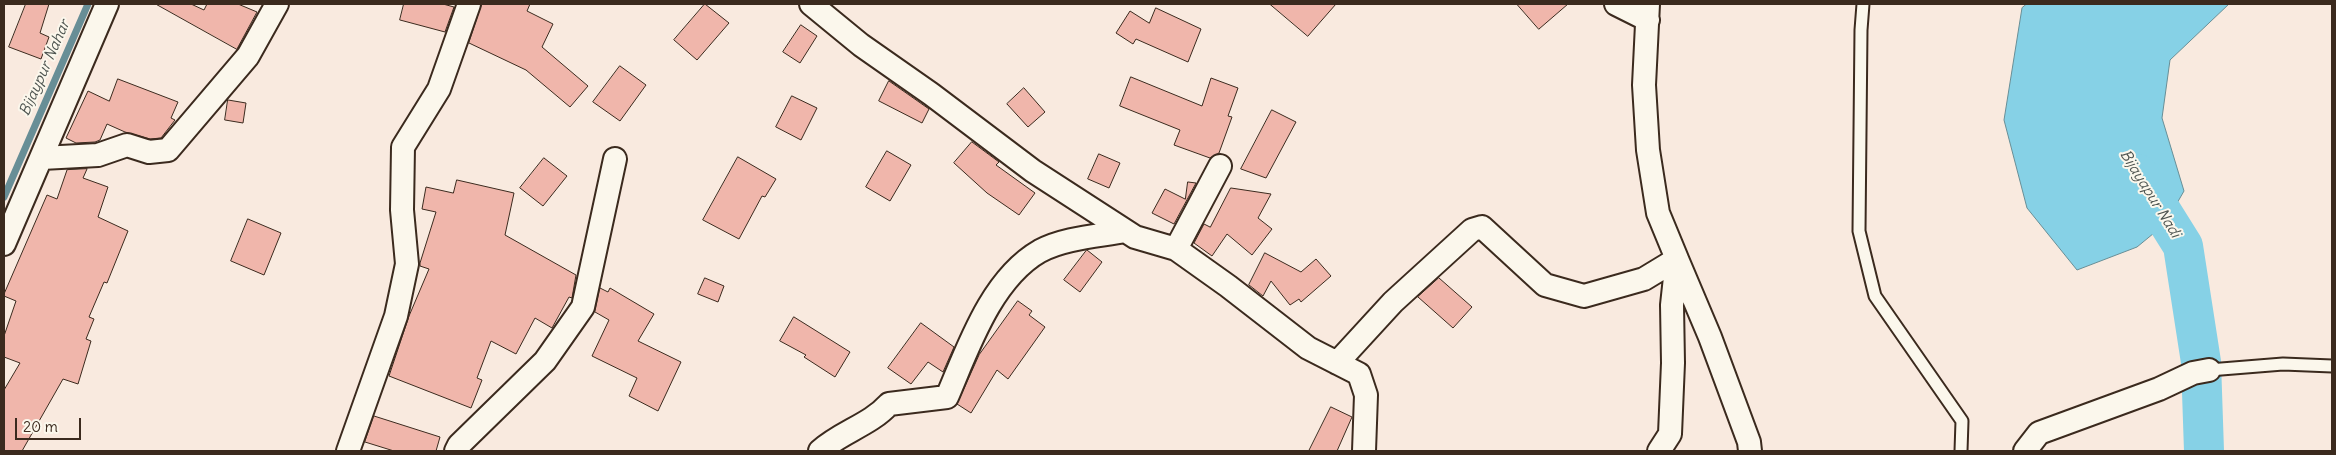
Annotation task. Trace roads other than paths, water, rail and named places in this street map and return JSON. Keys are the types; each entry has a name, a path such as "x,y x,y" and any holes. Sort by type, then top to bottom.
{"street":[{"path":"4,244 107,4"},
{"path":"42,158 98,155 127,145 149,152 168,150 248,56 277,4"},
{"path":"348,451 396,316 407,264 402,210 403,147 439,89 469,4"},
{"path":"811,4 861,45 931,94 1033,171 1135,237 1176,249 1228,286 1308,348 1359,374 1366,395 1364,451"},
{"path":"1616,4 1648,12 1644,85 1648,150 1658,213 1710,337 1749,442 1750,451"},
{"path":"456,451 459,445 545,361 583,308 616,159"},
{"path":"1176,249 1220,166"},
{"path":"1337,363 1393,302 1472,230 1482,227 1545,285 1584,296 1644,279 1677,259"},
{"path":"820,451 850,429 879,414 888,404 947,396 980,320 1019,267 1040,251 1069,242 1125,231"},
{"path":"1659,451 1670,434 1673,363 1672,305 1677,259"},
{"path":"2025,451 2039,433 2160,389 2201,371"}],"lane":[{"path":"1863,4 1861,30 1859,231 1875,296 1962,421 1961,451"},
{"path":"2201,371 2283,364 2332,366"}],"water":[{"path":"2027,4 2229,4 2170,60 2162,118 2184,191 2165,224 2137,247 2077,270 2027,208 2004,120 2022,8"}],"waterway":[{"name":"Bijaypur Nahar","path":"4,197 88,4"},
{"name":"Bijayapur Nadi","path":"2138,174 2183,246 2201,362 2204,451"}]}
